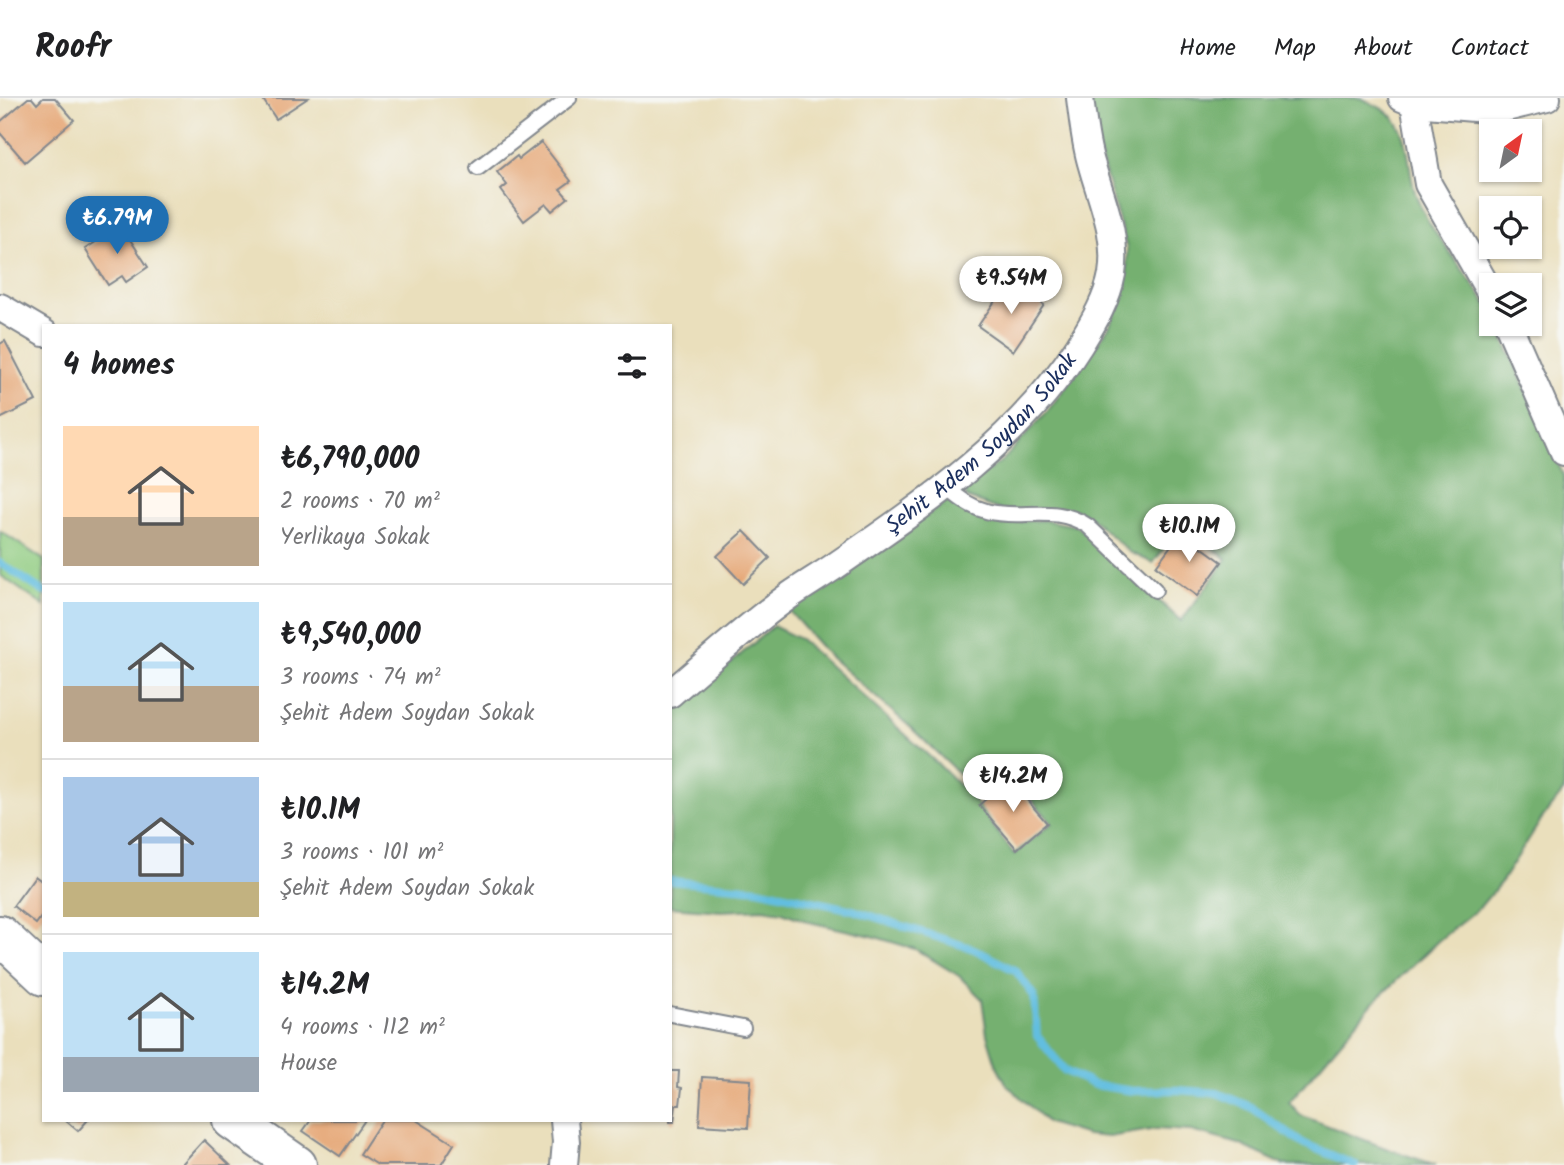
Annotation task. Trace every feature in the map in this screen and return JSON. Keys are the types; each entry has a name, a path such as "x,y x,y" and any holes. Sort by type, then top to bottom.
{"street":[{"name":"Şehit Adem Soydan Sokak","path":"672,692 789,596 837,565 946,486 1017,425 1049,390 1094,322 1107,295 1112,272 1113,246 1106,210 1091,165 1080,98"},
{"path":"1479,273 1428,184 1408,100 1498,110 1547,98"},
{"path":"0,307 42,331"},
{"path":"1513,336 1564,452"},
{"path":"0,934 42,974"},
{"path":"235,1122 297,1165"},
{"path":"564,1122 565,1165"}],"lane":[{"path":"478,168 569,98"},
{"path":"946,486 965,504 985,512 1006,515 1062,514 1077,519 1088,526 1155,590"},
{"path":"672,1014 743,1028"}],"green space":[{"path":"1091,98 1361,98 1389,114 1401,130 1414,188 1423,211 1479,293 1479,336 1502,336 1564,477 1564,791 1543,817 1502,881 1480,907 1438,941 1373,1003 1289,1102 1300,1115 1436,1165 1284,1165 1239,1144 1191,1131 1156,1129 1109,1137 1087,1135 1048,1123 1007,1085 996,1064 987,1035 982,999 959,976 915,949 809,922 782,912 763,909 721,911 672,907 672,715 773,626 800,639 940,766 972,798 1014,854 1052,823 1008,772 978,792 909,726 828,655 789,611 949,500 962,510 993,519 1017,522 1043,520 1077,526 1181,621 1227,559 1182,525 1153,563 1129,552 1089,516 1077,510 1000,510 967,498 965,491 969,485 1004,459 1047,412 1109,327 1122,297 1127,273 1127,249 1097,145"},
{"path":"0,531 42,559 42,605 0,575"}],"building":[{"path":"28,98 32,98 37,104 43,98 55,98 74,120 25,162 0,133 0,122"},
{"path":"262,98 308,98 276,119"},
{"path":"541,142 571,181 560,189 568,198 552,211 546,204 524,221 501,190 507,185 497,172"},
{"path":"125,223 133,235 129,238 148,267 126,282 122,276 108,285 85,249"},
{"path":"1008,282 1044,305 1013,351 978,326"},
{"path":"5,341 36,401 0,419 0,344"},
{"path":"744,531 770,558 743,584 717,556"},
{"path":"1181,532 1222,562 1197,596 1156,566"},
{"path":"1009,779 1047,823 1017,849 979,805"},
{"path":"35,876 42,881 42,916 36,924 13,906"},
{"path":"672,1071 679,1071 678,1087 682,1088 674,1122"},
{"path":"702,1077 751,1080 748,1128 699,1125"},
{"path":"67,1122 86,1122 78,1131"},
{"path":"310,1122 364,1122 340,1156 303,1131"},
{"path":"381,1122 419,1122 454,1144 441,1165 378,1165 360,1154"},
{"path":"204,1140 230,1165 181,1165"}],"waterway":[{"path":"0,563 42,591"},
{"path":"672,881 758,889 853,910 974,949 1016,971 1034,996 1037,1036 1065,1071 1094,1085 1133,1091 1217,1093 1251,1107 1300,1142 1355,1165"}]}
